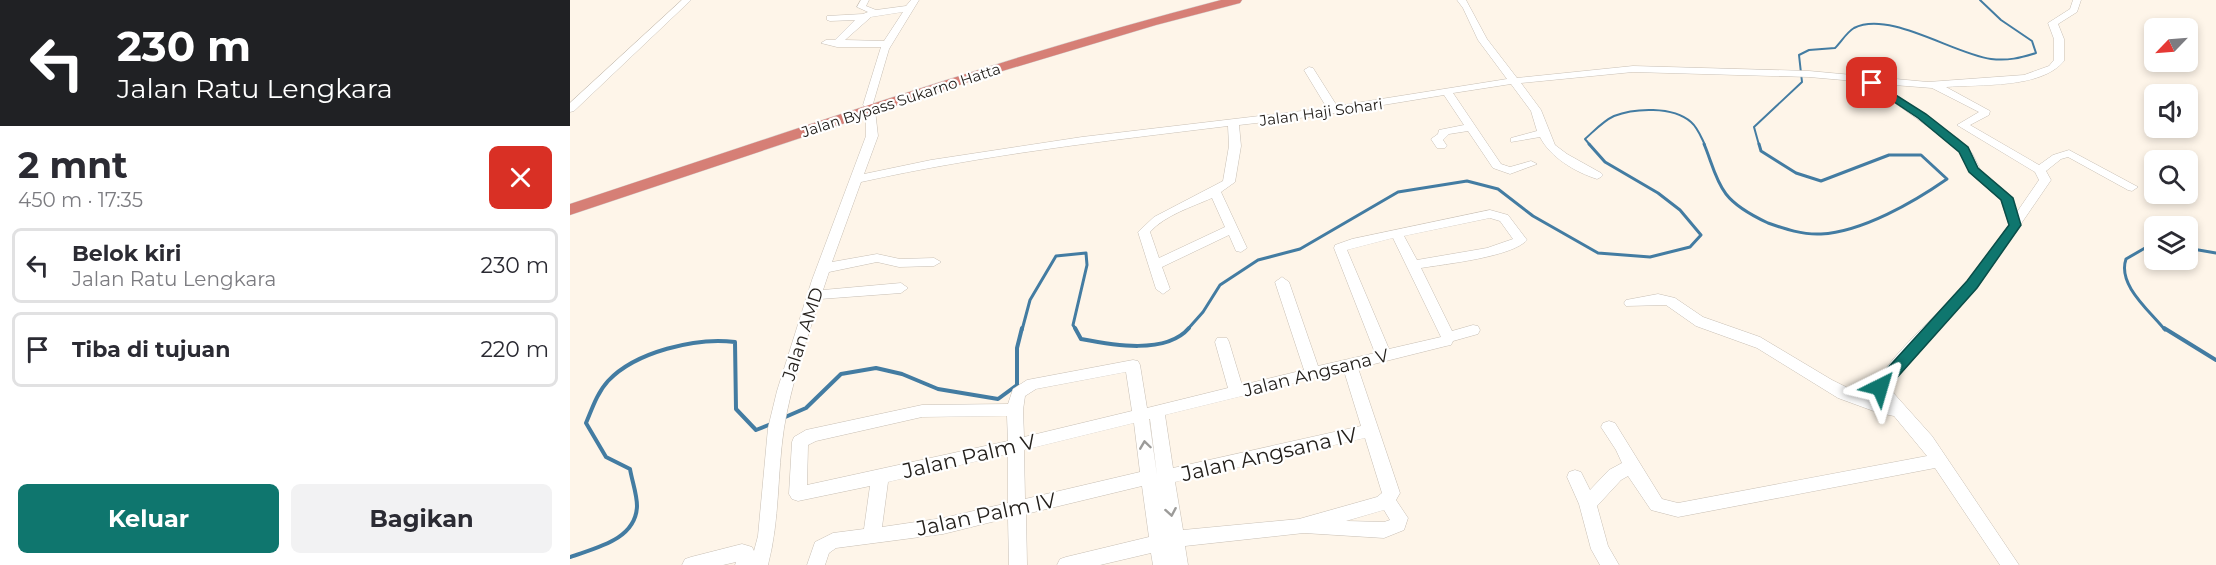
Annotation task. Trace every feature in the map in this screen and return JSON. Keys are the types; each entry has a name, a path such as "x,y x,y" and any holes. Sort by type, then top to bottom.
{"highway":[{"name":"Jalan Bypass Sukarno Hatta","path":"570,210 773,139 1100,30 1216,0"},
{"name":"Jalan Bypass Sukarno Hatta","path":"869,107 1110,33 1236,0"},
{"name":"Jalan Bypass Sukarno Hatta","path":"570,203 738,151"}],"street":[{"path":"570,109 687,0"},
{"path":"864,0 861,7 873,11"},
{"path":"1461,0 1467,7 1483,40 1541,118 1543,133 1558,152 1597,175"},
{"path":"1935,85 2026,78 2052,68 2060,61 2059,39 2053,23 2074,10 2077,0"},
{"path":"837,44 862,17 873,11 912,4"},
{"name":"Jalan AMD","path":"759,565 767,536 777,421 796,345 872,136 869,107 887,44 912,4"},
{"path":"830,18 862,17"},
{"path":"826,43 887,44"},
{"path":"1627,57 1633,69"},
{"name":"Jalan Haji Sohari","path":"857,179 964,158 1092,139 1233,124 1448,93 1514,81 1633,69 1809,74 1935,85"},
{"path":"1309,70 1334,110"},
{"path":"1869,80 1930,122 1964,150 1973,170 2007,198 2015,225"},
{"path":"1935,85 1985,111 1965,121 1962,125 2040,170 2045,180 1972,285 1881,386 1883,395 1917,430 2010,565"},
{"path":"1448,93 1501,168 1510,171 1531,164"},
{"path":"1163,289 1144,232 1145,228 1215,192 1229,182 1235,146 1233,124"},
{"path":"1441,146 1437,139 1444,135 1443,132 1470,126"},
{"path":"1515,140 1543,133"},
{"path":"2040,170 2057,157 2069,153 2132,187"},
{"path":"1215,192 1241,248"},
{"path":"1384,356 1339,251 1343,246 1491,214 1504,218 1521,240 1514,245 1495,250 1414,265"},
{"path":"1155,265 1232,229"},
{"path":"1397,234 1448,337"},
{"path":"825,268 877,258 899,263 934,262"},
{"path":"1282,282 1312,373"},
{"path":"815,295 901,288"},
{"path":"1630,303 1656,298 1672,301 1698,320 1746,336 1812,376 1859,400 1882,409 1897,411"},
{"name":"Jalan Angsana V","path":"1149,414 1446,341 1448,337 1473,330"},
{"path":"1222,342 1237,392"},
{"path":"1299,527 1386,501 1391,493 1349,364"},
{"path":"1018,565 1015,445 1018,393 1032,384 1130,365 1135,368 1149,414 1167,541 1179,565"},
{"name":"Jalan Palm V","path":"1016,410 922,411 808,436 800,442 798,494 1149,414"},
{"path":"1609,427 1657,504 1678,510 1939,461"},
{"name":"Jalan Angsana IV","path":"1157,477 1372,430"},
{"path":"1588,504 1615,474 1631,465"},
{"path":"872,534 880,477"},
{"name":"Jalan Palm IV","path":"816,565 823,546 833,541 943,526 1157,477"},
{"path":"1575,477 1588,504 1600,549 1610,565"},
{"path":"1066,565 1167,541 1299,527 1384,530 1398,525 1400,518 1386,501"},
{"path":"1162,565 1167,541"},
{"path":"691,565 746,552 744,565"}],"waterway":[{"path":"1759,145 1754,127 1802,82 1799,55 1809,50 1835,48 1854,28 1868,24 1903,29 1959,50 1991,59 2014,59 2036,53 2032,41 2001,20 1980,0"},
{"path":"1590,145 1585,139 1610,118 1622,113 1642,110 1664,111 1683,117 1696,127 1705,145"},
{"path":"1188,329 1203,312 1220,285 1258,260 1300,249 1398,192 1467,181 1498,189 1533,216 1598,253 1650,257 1690,247 1701,235 1680,210 1658,193 1605,162 1589,144"},
{"path":"1704,144 1719,183 1735,203 1768,223 1808,234 1837,232 1870,222 1903,206 1947,179 1921,155 1889,155 1821,181 1796,173 1761,151 1759,144"},
{"path":"2144,249 2126,259 2124,269 2126,278 2136,297 2165,330"},
{"path":"2198,250 2216,253"},
{"path":"1022,330 1030,300 1056,256 1086,253 1087,265 1073,325 1076,330"},
{"path":"783,418 806,408 841,374 876,368 902,374 938,389 998,399 1017,385 1017,348 1022,328"},
{"path":"1075,328 1081,339 1138,346 1167,342 1188,329"},
{"path":"2164,328 2216,360"},
{"path":"570,557 612,541 622,535 635,518 637,501 630,469 606,457 586,423 601,391 608,381 620,371 650,355 685,344 735,342 736,409 756,430 771,424"}],"route":[{"path":"1872,83 1911,108 1956,142 1966,153 1973,170 2007,198 2015,225 1972,285 1880,387"}]}
